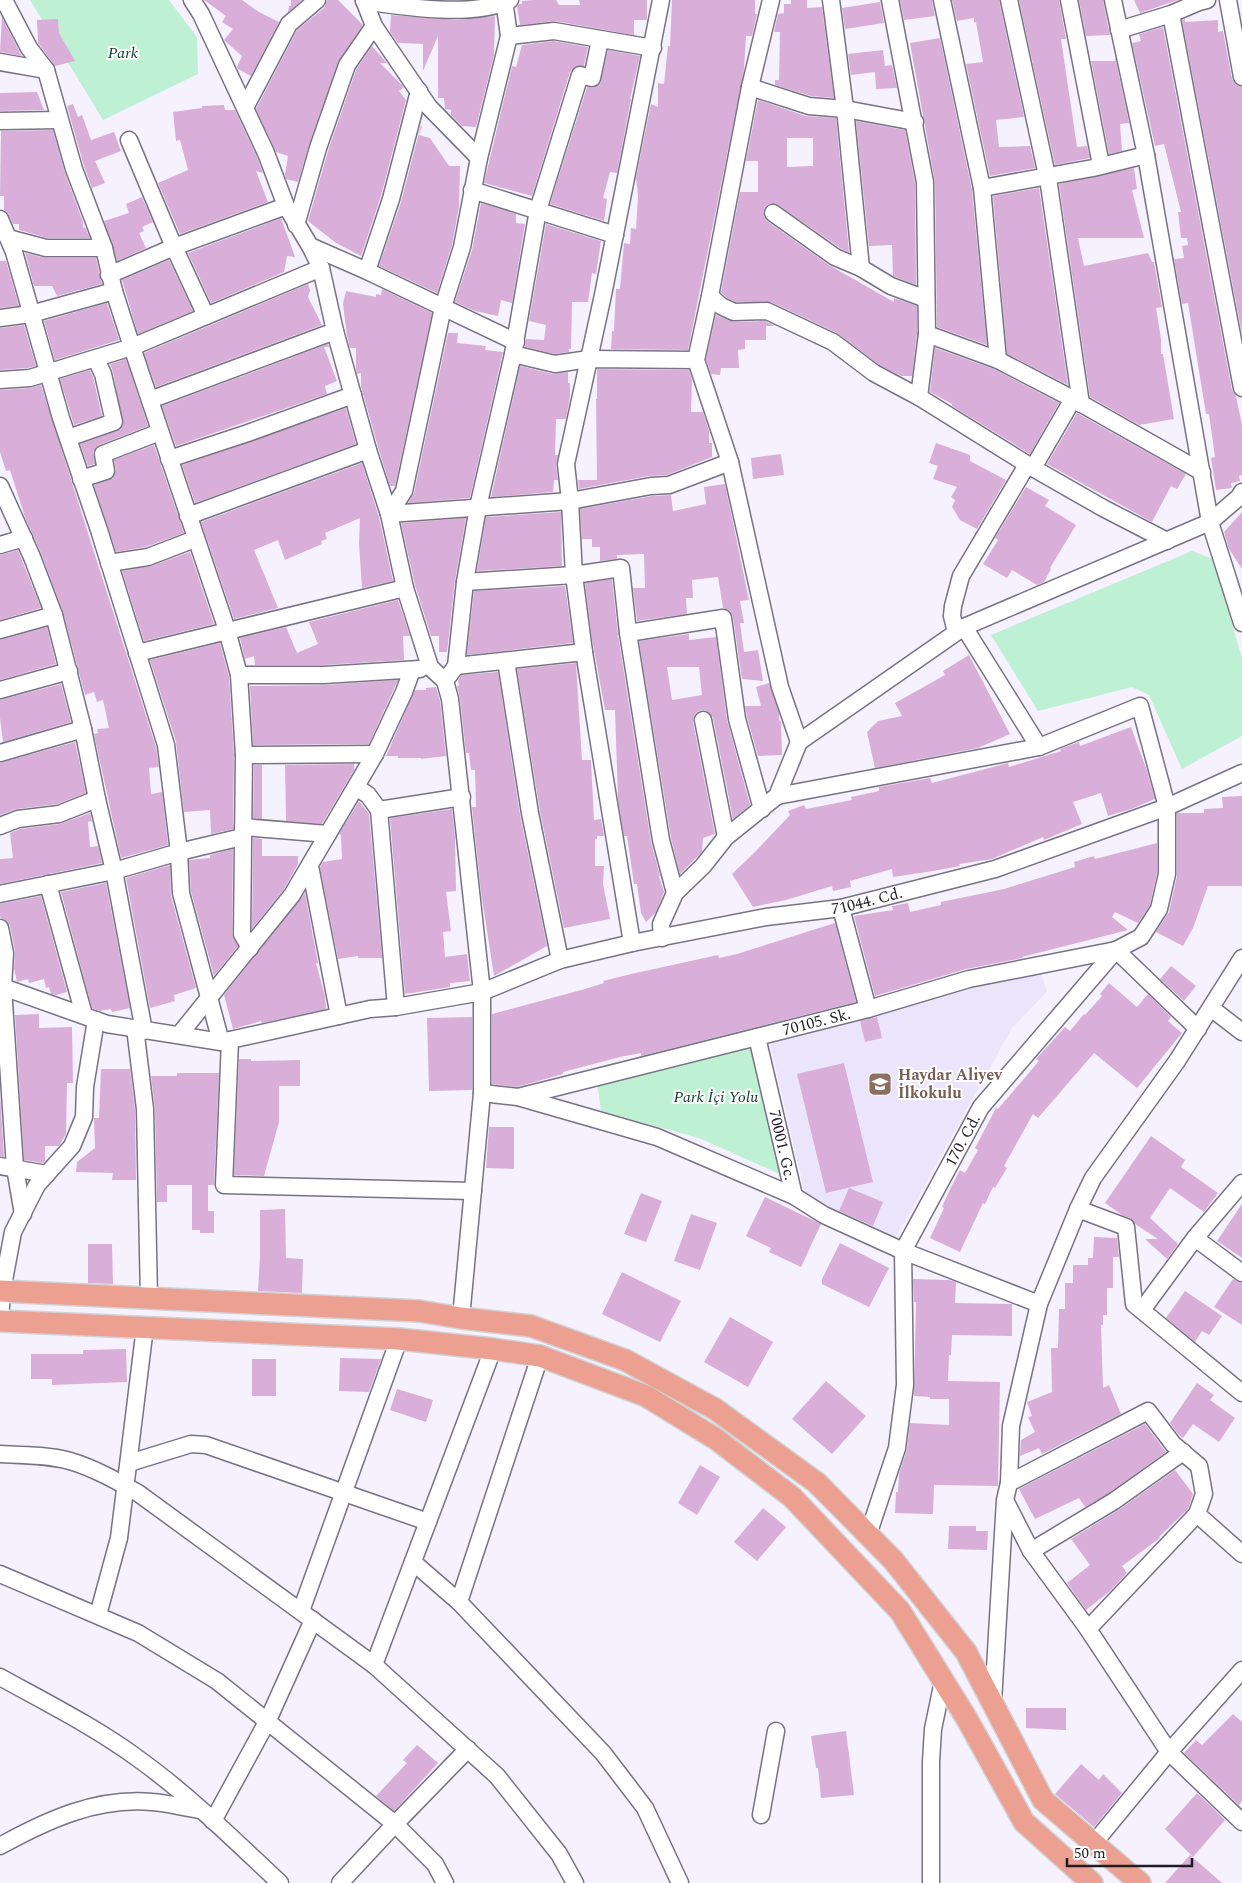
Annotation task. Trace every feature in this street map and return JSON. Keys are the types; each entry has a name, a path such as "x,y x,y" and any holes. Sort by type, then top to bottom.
{"main road":[{"path":"1,1291 419,1311 531,1326 625,1360 715,1409 817,1483 892,1560 966,1652 1043,1800 1140,1883"},
{"path":"0,1320 399,1339 493,1349 540,1356 646,1396 716,1440 792,1497 900,1611 967,1719 1024,1822 1092,1883"}],"street":[{"path":"4,0 29,48 46,70 74,169 104,248 112,283 132,347 227,630 239,675 244,754 242,934 250,948"},
{"path":"192,0 201,14 246,106 286,206 321,268 335,332 368,450 389,514 405,588 430,667 445,681 450,699 482,992 482,1093 461,1318"},
{"path":"246,106 289,24 317,0"},
{"path":"364,0 405,7 459,9 481,8 507,1 509,36 479,158 462,247 443,307 404,490 389,514"},
{"path":"364,0 374,26 429,107 479,158"},
{"path":"632,944 584,652 574,575 566,464 615,235 661,0"},
{"path":"771,0 750,87 696,360 730,462 780,687 799,742"},
{"path":"831,0 845,109 861,268"},
{"path":"890,0 915,122 925,182 927,334 919,397"},
{"path":"942,0 982,188 998,360"},
{"path":"1009,0 1047,176 1077,402 1030,466 961,576 952,606 952,616 1039,747"},
{"path":"1069,0 1102,166"},
{"path":"1113,0 1146,155 1210,522 1242,623"},
{"path":"1228,0 1242,77"},
{"path":"1119,30 1171,14 1202,1"},
{"path":"1171,14 1242,388"},
{"path":"296,225 318,148 347,65 374,26"},
{"path":"509,36 554,31 652,48"},
{"path":"445,681 456,666 465,582 478,507 515,348 538,210 580,76 592,78 600,40"},
{"path":"0,62 46,70"},
{"path":"750,87 809,106 845,109 915,122"},
{"path":"367,271 391,199 419,91"},
{"path":"0,121 59,120"},
{"path":"129,140 174,247 206,316"},
{"path":"982,188 1102,166 1146,155"},
{"path":"472,190 615,235"},
{"path":"0,318 31,314 112,283 174,247 286,206"},
{"path":"773,213 835,258 861,268 891,286 926,299"},
{"path":"5,237 46,248 104,248"},
{"path":"5,237 31,314 68,438 166,745 179,852 181,893 209,999 225,1041 224,1185 473,1191"},
{"path":"310,246 443,307 515,348 555,364 589,359 696,360"},
{"path":"0,380 30,378 132,347 321,268"},
{"path":"710,296 721,306 734,312 767,311 833,342 874,373 919,397 1030,466 1104,508 1168,541"},
{"path":"150,400 335,332"},
{"path":"927,334 998,360 1202,472"},
{"path":"68,438 114,422 103,374 96,358"},
{"path":"170,459 353,395"},
{"path":"81,479 106,471 103,454 160,432"},
{"path":"188,516 368,450"},
{"path":"389,514 570,501 651,486 669,485 730,462"},
{"path":"0,486 24,538 54,615 83,729 114,871 140,1030 145,1109 149,1298"},
{"path":"662,938 661,924 675,893 702,866 726,837 777,796 799,742 960,630 1210,522 1241,496"},
{"path":"0,545 24,538"},
{"path":"109,563 148,557 195,539"},
{"path":"465,582 574,575 621,568 628,633 661,840 675,893"},
{"path":"137,653 405,588"},
{"path":"0,630 54,615"},
{"path":"628,633 723,618 737,719 762,809"},
{"path":"456,666 584,652"},
{"path":"506,661 530,813 560,960"},
{"path":"239,675 324,675 412,670 430,667"},
{"path":"179,1035 292,895 375,754 404,692 412,670"},
{"path":"0,690 69,671"},
{"path":"777,796 1039,747 1140,706 1168,807 1167,874 1159,909 1141,937 1116,950 1198,1029"},
{"path":"703,720 726,837"},
{"path":"0,753 83,729"},
{"path":"244,754 375,754"},
{"name":"71044. Cd.","path":"225,1041 370,1009 396,1007 482,992 560,960 766,917 841,908 995,869 1168,807 1242,773"},
{"path":"356,787 368,795 379,810 396,1007"},
{"path":"379,810 462,796"},
{"path":"0,826 18,819 58,814 97,799"},
{"path":"0,894 114,871 242,832 328,834"},
{"path":"310,866 339,1016"},
{"path":"0,1320 6,1231 23,1214 37,1184 72,1146 84,1117 90,1017 48,884"},
{"path":"841,908 868,1009"},
{"path":"0,928 5,953 1,986 7,1167 23,1214"},
{"name":"70105. Sk.","path":"518,1097 868,1009 969,979 1116,950"},
{"name":"170. Cd.","path":"903,1251 981,1107 1116,950"},
{"path":"993,1702 1005,1500 1009,1483 1010,1426 1039,1304 1078,1209 1093,1178 1177,1061 1242,958"},
{"path":"1,986 107,1024 225,1041"},
{"path":"1211,1008 1242,1032"},
{"name":"70001. Gc.","path":"757,1037 794,1196"},
{"path":"482,1093 518,1097 657,1137 794,1196 824,1216 903,1251 1039,1304"},
{"path":"7,1167 47,1174"},
{"path":"1142,1310 1195,1238 1242,1183"},
{"path":"1078,1209 1126,1227 1134,1304 1242,1393"},
{"path":"1195,1238 1242,1273"},
{"path":"868,1535 897,1448 903,1403 905,1385 903,1251"},
{"path":"98,1615 119,1538 145,1327"},
{"path":"208,1816 268,1720 307,1615 344,1492 399,1339"},
{"path":"374,1665 493,1349"},
{"path":"459,1602 540,1356"},
{"path":"1009,1483 1148,1411 1174,1444 1199,1466 1204,1494 1197,1514 1088,1629"},
{"path":"129,1463 191,1444 206,1445 428,1522"},
{"path":"1031,1551 1114,1501 1183,1452"},
{"path":"0,1454 37,1455 70,1461 108,1477 126,1487 307,1615 374,1665 497,1776 559,1854 575,1883"},
{"path":"1005,1500 1031,1551 1088,1629 1169,1752 1242,1822"},
{"path":"1197,1514 1242,1554"},
{"path":"413,1562 459,1602 596,1746 646,1808 680,1883"},
{"path":"0,1574 138,1633 209,1676 268,1720 306,1754 395,1824 435,1864 445,1883"},
{"path":"1094,1843 1169,1752 1242,1670"},
{"path":"0,1677 70,1716 140,1760 208,1816 280,1883"},
{"path":"931,1883 931,1762 934,1730 943,1680"},
{"path":"760,1815 776,1731"},
{"path":"340,1883 468,1749"},
{"path":"0,1846 54,1818 78,1810 116,1803 152,1802 208,1816"}],"shaded area":[{"name":"Haydar Aliyev İlkokulu","path":"1040,971 1047,992 1012,1028 895,1239 806,1198 769,1039"}],"green space":[{"name":"Park","path":"30,0 169,0 197,37 198,74 103,120"},
{"path":"1192,551 1213,559 1242,658 1242,736 1182,769 1149,695 1132,687 1038,711 991,635"},
{"name":"Park İçi Yolu","path":"749,1041 782,1175 699,1138 601,1111 597,1082"}],"building":[{"path":"204,0 242,0 259,12 279,22 251,76 238,69 237,67 242,56 224,40 233,29 222,22 226,16"},
{"path":"291,0 302,0 288,12 289,6 291,6"},
{"path":"327,0 338,0 363,25 338,62 298,182 286,179 288,156 276,152 256,109 297,30 324,8"},
{"path":"556,0 559,5 580,5 579,0 647,0 647,20 634,20 634,35 555,21 520,25 517,7 519,4 522,4 522,1"},
{"path":"672,0 755,0 755,14 757,14 752,36 746,36 744,70 688,350 611,349 616,289 620,289 624,243 630,244 631,228 636,229 638,196 636,178 651,104 658,107 658,83 664,84 668,46 670,46"},
{"path":"791,0 807,0 807,8 822,7 834,98 811,96 775,85 775,80 779,80 780,32 774,32 778,14 784,13 784,4 791,4"},
{"path":"900,0 932,0 935,16 904,20"},
{"path":"952,0 999,0 1024,117 996,120 999,147 1030,146 1035,168 990,176 966,64 983,62 976,22 974,23 974,18 957,21"},
{"path":"1019,0 1059,0 1066,39 1061,39 1077,147 1087,146 1090,158 1055,165"},
{"path":"1079,0 1103,0 1110,35 1086,36"},
{"path":"1134,0 1178,0 1140,13"},
{"path":"880,2 884,23 845,29 842,8"},
{"path":"391,15 458,20 495,16 494,55 476,127 462,126 451,115 451,110 445,109 444,98 438,98 438,36 423,71 423,44 398,43 390,32"},
{"path":"2,17 20,53 22,56 0,52"},
{"path":"58,19 59,33 75,61 55,66 38,43 37,20"},
{"path":"1185,19 1185,22 1218,20 1218,32 1223,31 1232,79 1235,84 1242,87 1242,334 1182,20"},
{"path":"1163,27 1232,390 1236,396 1242,425 1242,475 1239,476 1240,481 1231,483 1232,488 1216,490 1211,458 1215,457 1209,414 1206,414 1188,303 1182,304 1174,259 1184,258 1182,246 1188,245 1187,238 1181,238 1178,212 1181,212 1164,144 1155,146 1132,43 1141,41 1139,34"},
{"path":"940,38 972,190 987,345 937,327 935,182 910,43"},
{"path":"554,41 588,47 584,66 577,66 570,72 532,196 484,183 512,66 516,67 522,45"},
{"path":"372,46 387,63 380,63 404,87 399,91 406,100 381,196 361,256 336,243 308,221 328,151 356,70"},
{"path":"608,50 640,56 630,99 617,173 610,172 603,198 607,199 604,221 550,204 587,87 594,88 600,84"},
{"path":"883,50 885,66 892,65 897,88 876,89 875,72 851,75 848,54"},
{"path":"1115,56 1129,123 1120,124 1122,151 1109,154 1091,61 1115,61"},
{"path":"37,92 44,110 0,111 0,93"},
{"path":"758,100 806,116 836,118 849,252 840,248 778,205 769,204 765,207 764,217 829,265 894,302 894,298 917,306 917,333 912,376 901,376 879,365 837,333 771,302 736,302 727,298 721,292 740,192 758,192 758,161 746,161","holes":["787,138 813,138 813,166 787,167"]},
{"path":"73,104 78,117 82,115 91,140 114,132 121,151 95,161 105,183 92,188 67,106"},
{"path":"224,105 225,110 235,110 257,157 263,173 256,171 268,202 180,234 158,183 188,170 180,140 176,141 173,112 202,108 202,106"},
{"path":"856,121 905,130 915,183 916,285 893,276 892,245 869,246"},
{"path":"421,125 419,135 430,138 449,166 460,166 459,207 452,245 437,293 379,266 401,202"},
{"path":"53,130 65,173 83,222 83,228 85,227 90,238 47,238 19,230 19,224 13,224 9,215 4,210 4,196 0,196 1,131"},
{"path":"1134,168 1137,189 1132,190 1144,238 1078,238 1084,266 1148,253 1152,262 1154,262 1162,307 1156,308 1161,339 1161,354 1163,354 1174,419 1139,425 1090,397 1059,184"},
{"path":"1039,188 1068,385 1007,354 993,196"},
{"path":"142,197 153,222 142,227 144,231 139,233 146,248 117,261 104,221 129,213 126,204"},
{"path":"481,203 516,214 516,223 525,224 512,303 501,300 498,316 475,311 455,302 472,250"},
{"path":"281,218 295,257 287,256 284,272 211,303 188,253"},
{"path":"546,224 601,241 596,274 592,273 588,302 572,302 571,349 569,349 569,352 555,354 525,347 526,339 544,340 546,325 529,321"},
{"path":"25,253 46,258 96,258 102,284 57,296 52,286 34,286"},
{"path":"169,260 193,311 138,334 122,280"},
{"path":"0,261 6,261 19,306 0,308"},
{"path":"308,284 310,290 308,297 322,325 156,387 144,353"},
{"path":"382,289 432,313 395,486 390,486 361,387 361,373 357,374 356,348 350,348 343,304 346,291 376,297 376,294 381,295"},
{"path":"107,303 119,340 55,360 44,321"},
{"path":"716,315 734,322 765,321 775,326 766,326 766,340 745,340 745,349 738,350 739,368 721,368 720,375 711,374 706,359"},
{"path":"24,325 36,366 0,370 0,328"},
{"path":"448,333 458,333 457,343 486,346 485,350 503,352 470,498 408,503 414,493"},
{"path":"328,344 329,347 324,347 337,381 325,386 327,394 176,446 162,406"},
{"path":"935,348 994,369 1059,403 1030,454 930,392"},
{"path":"126,359 148,426 99,445 93,452 95,464 88,466 80,444 117,431 123,425 110,364"},
{"path":"520,366 553,374 568,372 570,397 566,419 556,419 555,455 558,455 556,465 558,480 554,480 553,492 491,497"},
{"path":"597,369 689,370 692,380 691,412 703,412 709,431 709,443 712,443 712,457 667,475 649,476 579,489 578,480 597,480"},
{"path":"90,370 102,416 74,425 60,379"},
{"path":"41,385 156,747 159,767 149,768 151,794 162,792 168,845 121,858 94,734 98,733 97,729 109,728 103,700 97,702 94,692 85,695 63,612 25,517 10,470 6,471 0,452 0,390 31,388"},
{"path":"346,408 356,444 195,503 182,465"},
{"path":"1077,413 1186,474 1177,489 1171,486 1152,522 1047,464"},
{"path":"936,443 970,455 970,461 1006,480 977,529 960,520 952,507 955,500 951,497 957,487 933,479 938,466 929,463"},
{"path":"154,445 184,533 145,547 116,552 94,485 113,478 116,470 114,460"},
{"path":"781,454 784,475 753,479 751,458"},
{"path":"362,463 379,517 393,581 362,588 359,544 360,518 325,533 327,539 321,541 322,544 285,560 278,540 254,550 278,608 234,619 201,522"},
{"path":"725,484 749,600 740,601 744,623 740,623 744,652 758,650 763,681 742,679 733,617 730,611 723,608 718,577 692,580 693,598 686,598 687,614 637,621 633,588 645,588 644,554 617,555 617,559 600,561 600,547 592,547 592,539 582,539 580,509 652,496 671,495 673,511 706,504 704,487"},
{"path":"1026,487 1049,500 1045,506 1076,525 1050,568 1044,582 1037,585 1012,570 1007,578 983,564 998,540 995,538"},
{"path":"561,512 562,566 477,571 486,517"},
{"path":"1242,512 1242,569 1229,549 1224,532"},
{"path":"466,518 455,581 447,652 439,652 439,636 431,636 415,585 401,523"},
{"path":"18,550 41,608 0,620 0,555"},
{"path":"190,552 214,624 144,641 122,571 151,566"},
{"path":"612,579 618,635 651,842 664,892 656,912 646,922 641,913 637,884 634,884 627,836 624,836 618,799 615,710 605,710 592,639 585,583"},
{"path":"565,586 573,643 467,655 474,591"},
{"path":"398,600 410,636 403,636 404,660 324,665 255,665 254,656 245,659 240,638 286,627 297,653 318,644 309,622"},
{"path":"47,627 56,664 0,680 0,640"},
{"path":"689,634 689,640 716,637 727,720 750,805 733,819 713,718 707,711 697,712 693,722 715,834 703,838 702,852 680,874 671,838 639,641","holes":["667,667 699,667 702,695 672,700"]},
{"path":"220,643 229,677 234,755 233,829 211,834 210,810 184,812 176,742 150,660"},
{"path":"969,655 1010,734 978,748 875,768 867,732 878,721 902,716 895,703 945,675 943,671"},
{"path":"576,663 582,760 591,760 594,820 601,819 604,836 597,836 597,839 595,839 595,866 604,866 603,884 610,919 564,928 540,811 517,669"},
{"path":"498,672 520,815 547,946 494,976 481,892 472,807 476,807 475,770 471,770 469,753 466,753 457,686 459,686 458,680 461,675"},
{"path":"398,680 369,744 253,745 250,686 325,685"},
{"path":"769,683 781,722 782,755 758,756 745,706 761,706 756,687"},
{"path":"61,684 71,722 3,742 0,700"},
{"path":"436,687 440,701 446,756 421,759 386,756 415,690 426,690 426,688"},
{"path":"1131,727 1155,799 1131,809 1108,816 1101,793 1073,802 1082,824 1044,840 1043,837 992,859 893,877 892,869 850,881 851,887 833,891 832,886 786,900 753,907 732,874 790,815 788,811 804,805 806,809 852,800 851,797 879,791 879,787 930,778 932,783 1008,763 1009,767 1061,751 1060,749 1079,742 1080,746"},
{"path":"75,742 86,793 57,804 17,809 0,815 0,763"},
{"path":"354,764 354,770 322,824 286,821 285,765"},
{"path":"254,765 262,765 262,819 253,818"},
{"path":"1242,796 1242,886 1208,886 1193,928 1183,946 1156,932 1169,912 1177,876 1177,813 1204,813 1204,809 1223,808 1222,797"},
{"path":"359,801 369,814 382,958 358,958 358,956 338,959 320,867 323,862 342,859 341,835 339,834"},
{"path":"452,809 455,836 456,891 446,892 451,931 443,932 445,957 467,954 470,981 450,983 450,987 405,994 390,818"},
{"path":"90,813 92,821 88,822 90,847 98,846 102,863 0,884 0,859 13,858 10,833 20,829 60,824"},
{"path":"253,838 262,839 262,856 298,856 298,864 284,889 252,929"},
{"path":"1157,843 1157,873 1150,905 1138,923 1115,912 1112,917 1128,930 1023,958 966,969 875,996 854,916 893,910 892,906 908,903 910,912 941,905 941,902 1004,889 1075,867 1074,862 1094,856 1095,859"},
{"path":"233,849 232,934 238,946 214,976 191,891 189,860 210,858 210,855"},
{"path":"170,865 171,896 196,988 174,995 175,1001 150,1008 126,878"},
{"path":"106,883 130,1008 112,1012 111,1009 100,1011 92,1008 61,892"},
{"path":"305,893 318,963 316,963 325,996 326,1009 262,1023 261,1021 233,1029 224,995"},
{"path":"41,896 67,992 56,995 51,994 49,987 46,988 44,979 29,983 28,979 17,982 14,968 15,951 10,926 0,916 0,904"},
{"path":"835,923 856,1002 641,1056 641,1053 620,1057 563,1072 563,1074 517,1087 492,1084 492,1014 585,989 604,983 603,981 631,974 718,955 719,958 737,954"},
{"path":"1171,966 1196,986 1184,1001 1160,979"},
{"path":"1109,983 1137,1007 1148,994 1171,1017 1168,1021 1182,1033 1137,1088 1094,1053 1038,1118 1033,1114 1004,1166 1007,1168 995,1188 993,1187 985,1204 983,1203 960,1252 930,1238 944,1208 942,1207 951,1187 960,1170 965,1173 978,1150 975,1148 996,1108 998,1109 1039,1061 1036,1059 1065,1027 1070,1031 1085,1015 1102,996 1100,994"},
{"path":"39,1014 39,1028 72,1027 73,1083 67,1083 66,1134 59,1146 45,1146 45,1161 43,1163 24,1160 15,1015"},
{"path":"472,1017 472,1090 429,1091 427,1018"},
{"path":"877,1017 882,1038 865,1042 860,1021"},
{"path":"239,1059 251,1059 251,1061 300,1060 300,1086 279,1086 279,1122 264,1176 234,1175"},
{"path":"844,1063 873,1182 826,1193 797,1074"},
{"path":"101,1069 130,1069 135,1110 136,1180 112,1180 113,1173 76,1172 77,1162 95,1148 94,1118 99,1118"},
{"path":"177,1073 219,1073 214,1185 208,1185 208,1211 214,1211 214,1233 200,1233 200,1230 192,1230 192,1185 167,1185 167,1202 157,1202 155,1109 151,1076 177,1076"},
{"path":"0,1093 4,1157 0,1156"},
{"path":"489,1127 514,1127 514,1169 486,1168"},
{"path":"1151,1136 1185,1160 1181,1167 1218,1193 1204,1212 1170,1188 1150,1218 1178,1244 1167,1259 1145,1239 1158,1239 1135,1224 1130,1218 1122,1215 1105,1203"},
{"path":"849,1188 883,1202 873,1226 839,1211"},
{"path":"641,1193 662,1201 646,1242 624,1234"},
{"path":"765,1197 821,1224 801,1267 769,1252 771,1248 746,1236"},
{"path":"1242,1204 1242,1258 1217,1241"},
{"path":"285,1209 286,1258 303,1259 302,1293 258,1291 260,1210"},
{"path":"691,1214 717,1223 700,1270 674,1261"},
{"path":"1094,1237 1117,1238 1119,1257 1113,1257 1113,1288 1107,1288 1107,1315 1103,1315 1103,1325 1101,1325 1103,1388 1109,1385 1121,1414 1042,1454 1039,1448 1020,1456 1021,1440 1035,1432 1028,1417 1032,1416 1027,1402 1052,1392 1051,1348 1058,1348 1059,1309 1065,1309 1065,1283 1073,1283 1073,1265 1088,1265 1088,1258 1093,1258"},
{"path":"840,1243 889,1268 869,1307 822,1284 822,1279"},
{"path":"88,1244 112,1244 113,1284 88,1283"},
{"path":"622,1272 681,1301 660,1342 602,1314"},
{"path":"913,1279 949,1280 956,1282 955,1303 1012,1304 1012,1336 952,1335 951,1355 949,1355 948,1381 1000,1382 998,1486 934,1485 933,1514 895,1513 899,1474 907,1449 910,1423 949,1425 949,1399 930,1399 930,1397 914,1396 916,1302 914,1302"},
{"path":"1233,1279 1242,1283 1242,1325 1214,1307"},
{"path":"1185,1291 1222,1316 1209,1335 1202,1331 1195,1342 1166,1318"},
{"path":"730,1317 773,1342 748,1387 704,1362"},
{"path":"126,1349 127,1382 52,1385 52,1379 31,1379 31,1354 83,1354 83,1350"},
{"path":"340,1358 381,1359 369,1392 339,1391"},
{"path":"252,1359 276,1359 276,1396 252,1396"},
{"path":"826,1381 866,1416 832,1454 792,1419"},
{"path":"1197,1383 1214,1395 1210,1400 1235,1418 1219,1442 1193,1424 1183,1438 1170,1423"},
{"path":"397,1389 433,1400 426,1422 390,1410"},
{"path":"1145,1424 1166,1452 1109,1493 1085,1507 1079,1498 1035,1519 1019,1489"},
{"path":"700,1465 720,1477 697,1515 678,1503"},
{"path":"1175,1470 1193,1494 1188,1509 1160,1538 1122,1566 1127,1573 1110,1591 1086,1610 1067,1583 1090,1565 1071,1539 1120,1509"},
{"path":"763,1508 786,1527 757,1561 734,1542"},
{"path":"949,1526 976,1526 976,1531 988,1531 987,1550 948,1549"},
{"path":"1026,1708 1066,1708 1066,1730 1026,1728"},
{"path":"1233,1714 1242,1722 1242,1801 1239,1805 1184,1753 1196,1740 1202,1745"},
{"path":"846,1731 854,1795 821,1798 818,1768 816,1768 811,1736"},
{"path":"417,1745 438,1763 394,1811 376,1796 407,1763 403,1760"},
{"path":"1081,1764 1099,1780 1103,1774 1122,1793 1094,1827 1055,1794"},
{"path":"1197,1793 1225,1820 1193,1857 1165,1829"},
{"path":"1190,1855 1222,1883 1165,1883"}],"place":[{"name":"Haydar Aliyev İlkokulu","path":"880,1084"}]}
